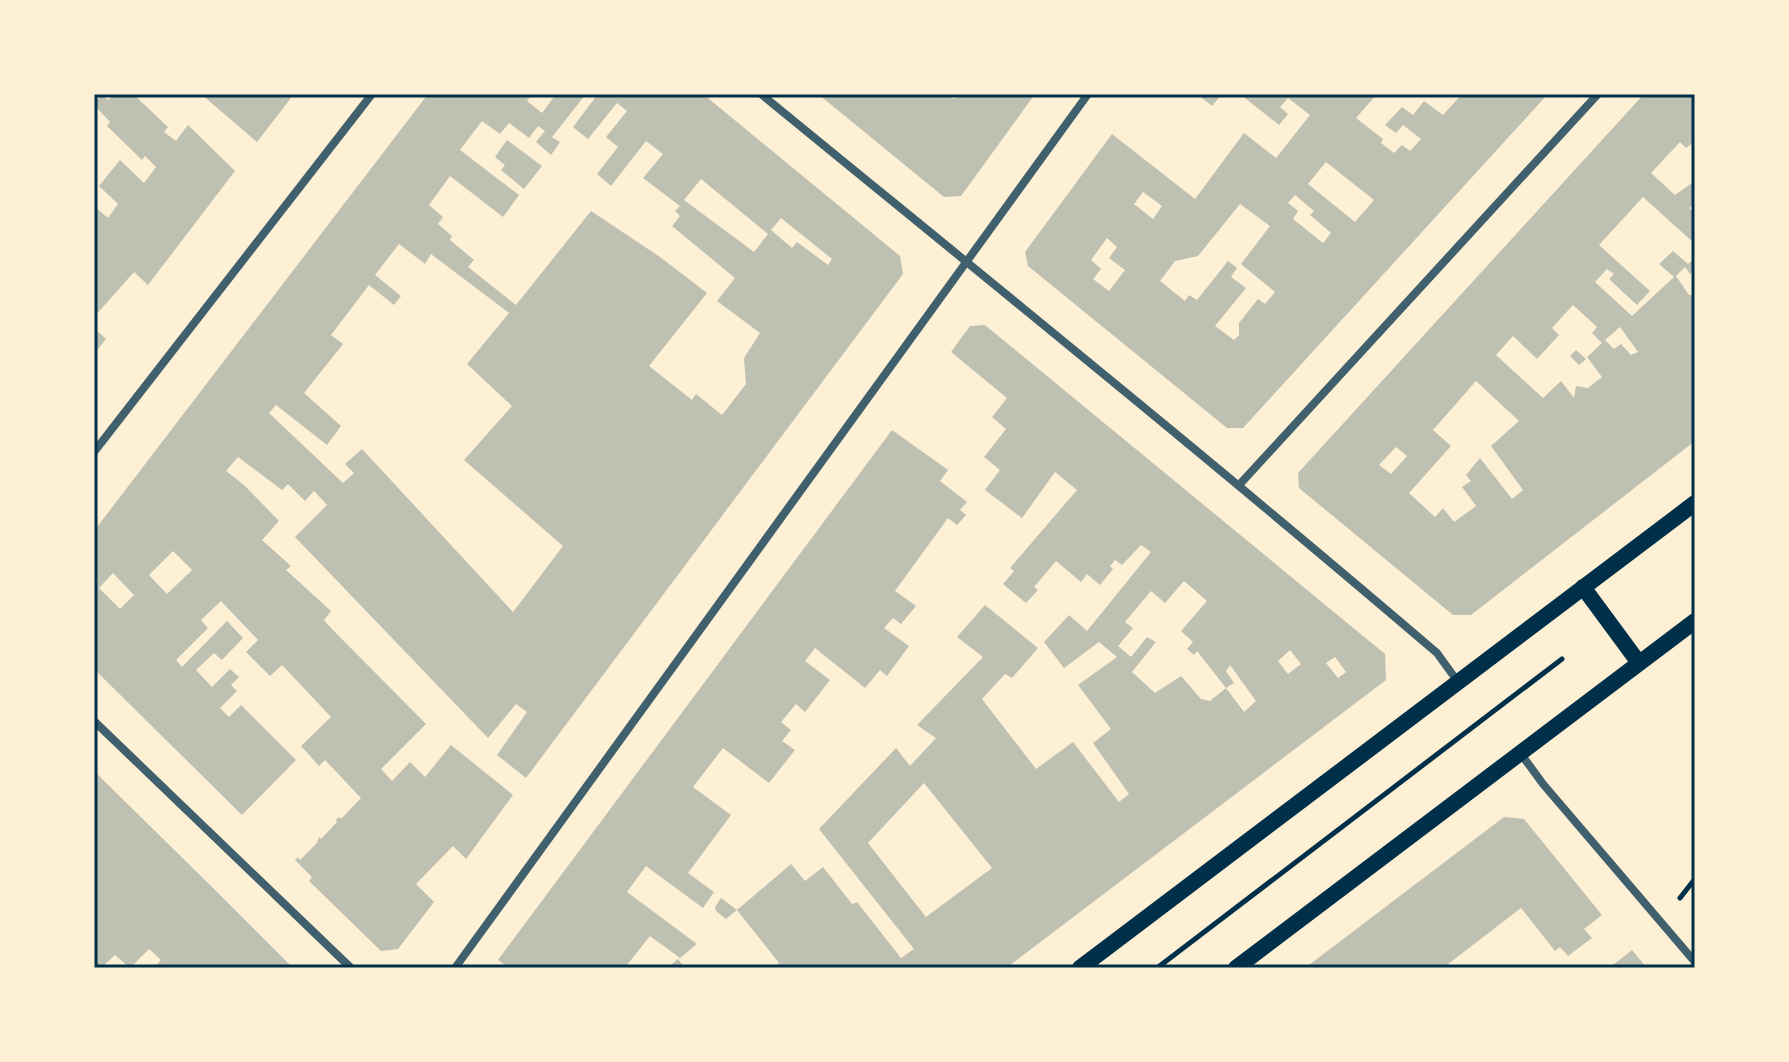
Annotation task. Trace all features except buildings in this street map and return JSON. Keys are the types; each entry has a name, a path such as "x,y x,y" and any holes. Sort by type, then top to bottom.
{"main road":[{"path":"1080,968 1695,503"},
{"path":"1583,587 1639,663"},
{"path":"1236,968 1695,621"}],"street":[{"path":"94,452 372,94"},
{"path":"761,94 1240,484 1437,653 1458,682"},
{"path":"455,968 1088,94"},
{"path":"1240,484 1598,94"},
{"path":"94,721 351,968"},
{"path":"1521,754 1695,962"}],"path":[{"path":"1157,968 1562,659"}]}
